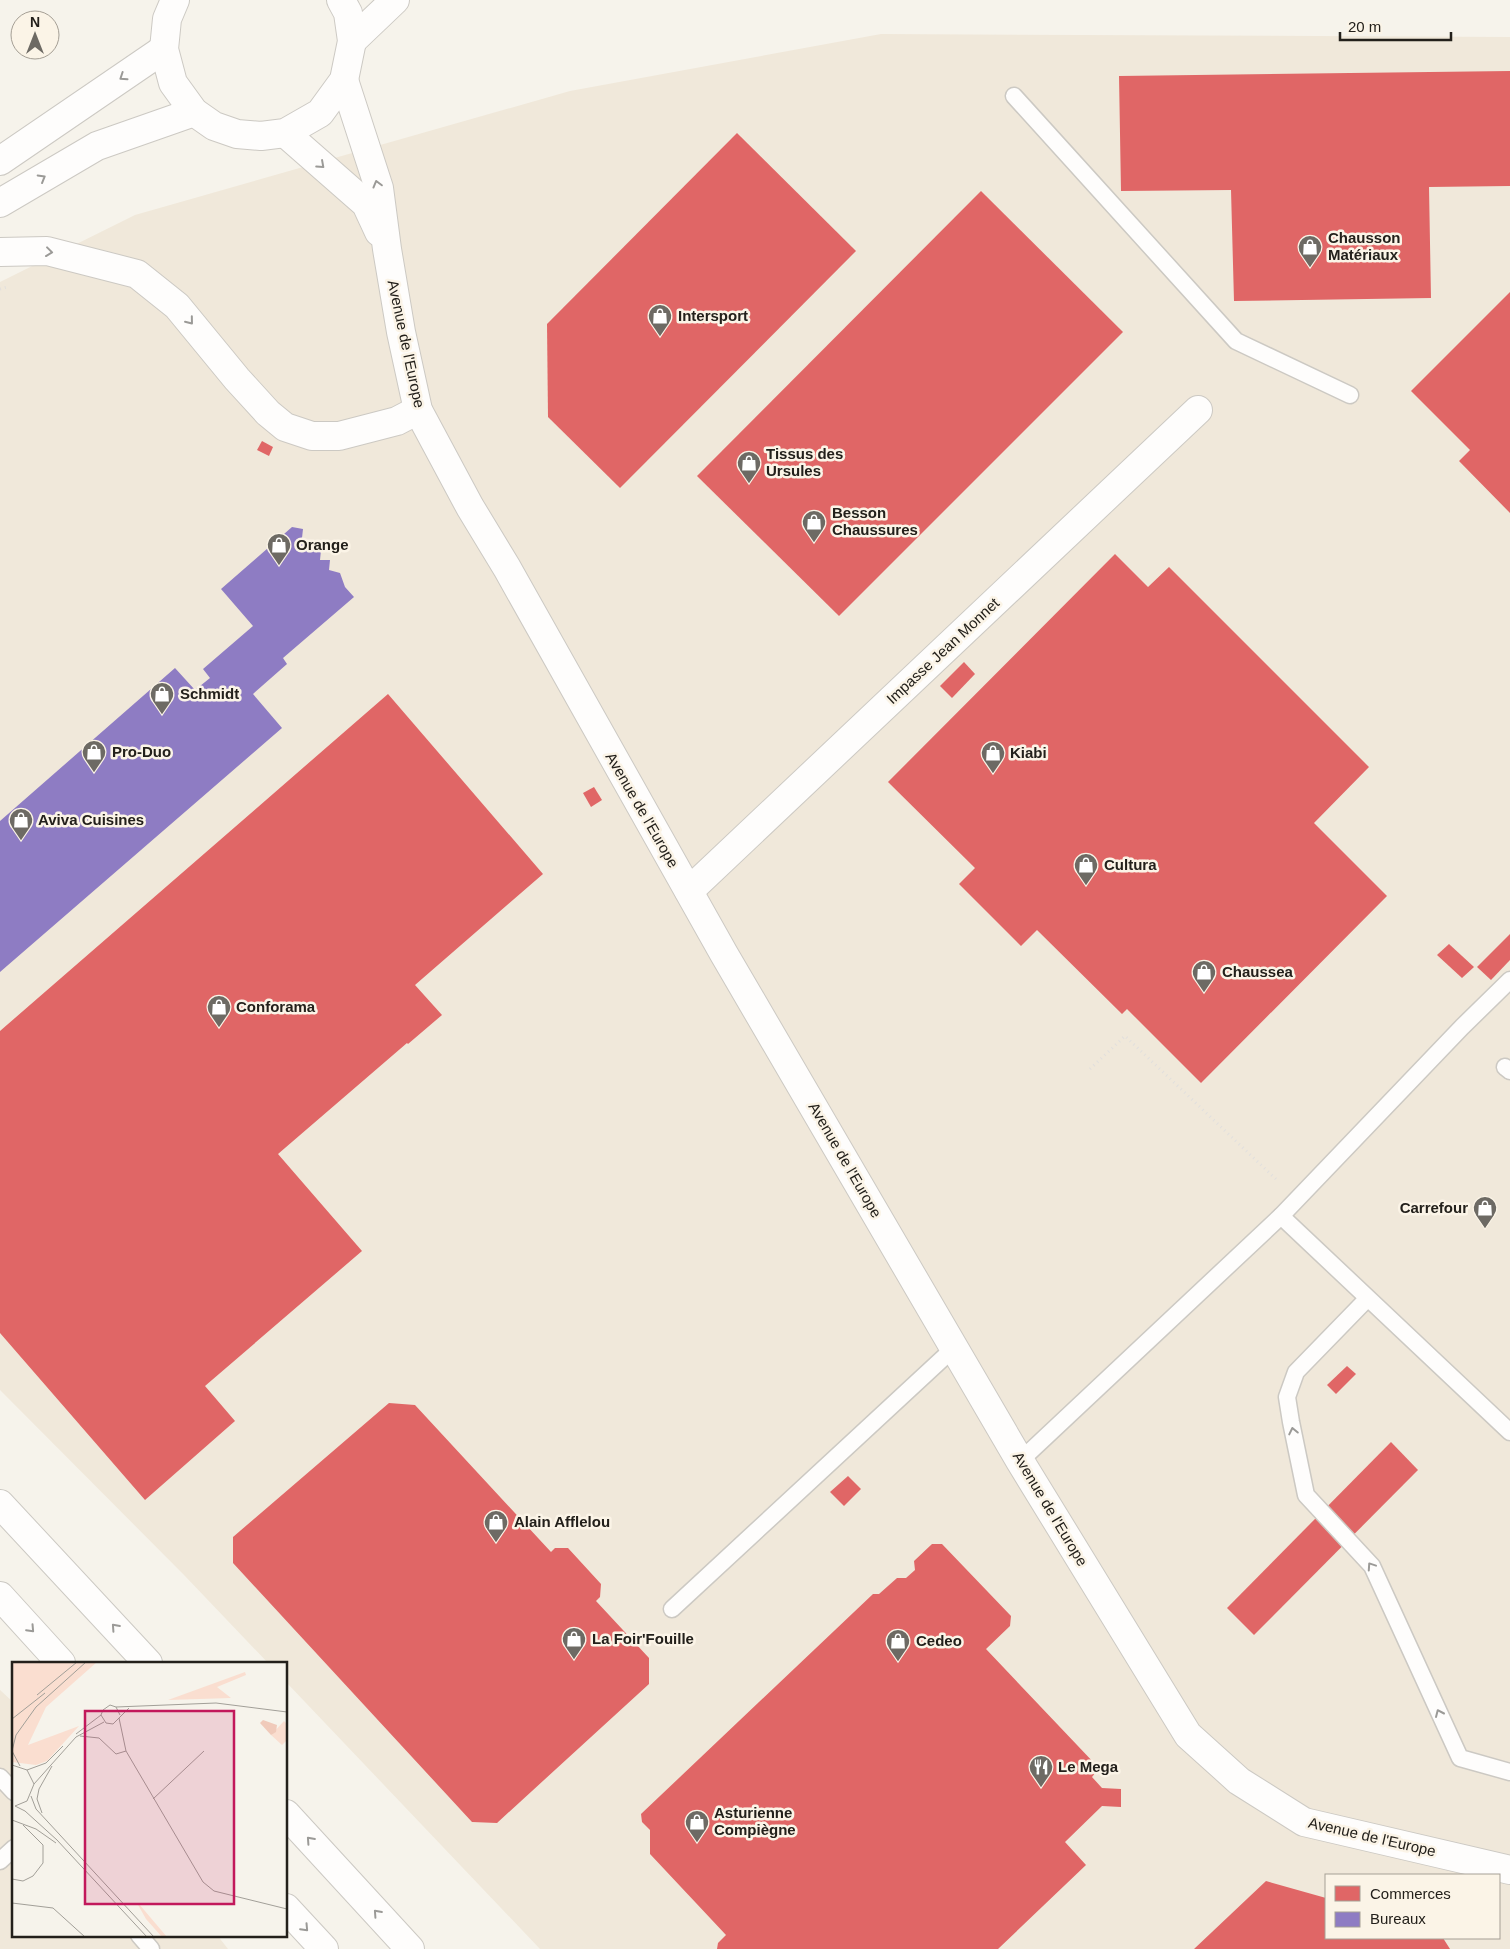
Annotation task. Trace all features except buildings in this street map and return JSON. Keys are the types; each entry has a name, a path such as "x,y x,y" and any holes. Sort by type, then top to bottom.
{"street":[{"path":"175,0 166,19 164,49 173,83 194,112 214,126 237,134 261,136 285,133 320,113 344,80 352,41 348,13 341,0"},
{"path":"352,41 395,0"},
{"path":"0,162 164,49"},
{"path":"344,80 379,188 387,249"},
{"path":"0,203 97,146 194,112"},
{"path":"285,133 366,204 387,249"},
{"name":"Avenue de l'Europe","path":"387,249 401,332 418,410 470,507 507,568 689,891 1020,1461 1188,1735 1240,1781 1304,1822 1510,1870"},
{"path":"0,252 47,251 137,274 177,306 268,413 285,427 312,436 339,436 397,420 418,410"},
{"name":"Impasse Jean Monnet","path":"689,891 1198,410"},
{"path":"0,1504 147,1662"},
{"path":"0,1596 60,1662"},
{"path":"288,1816 410,1949"},
{"path":"288,1910 324,1949"}],"lane":[{"path":"1014,96 1236,341 1350,395"},
{"path":"1020,1461 1281,1216 1462,1026 1510,980"},
{"path":"1281,1216 1510,1432"},
{"path":"1367,1299 1296,1372 1287,1396 1306,1495 1372,1566 1460,1758 1510,1772"},
{"path":"672,1609 954,1347"},
{"path":"0,1777 12,1790"},
{"path":"0,1861 12,1850"},
{"path":"140,1936 151,1949"}],"path":[{"path":"0,289 14,284"},
{"path":"1090,1069 1125,1036 1297,1199"}],"shaded area":[{"path":"881,34 1510,37 1510,1949 540,1949 288,1684 288,1662 267,1662 185,1576 0,1390 0,282 135,215 570,91"},
{"path":"0,1690 12,1701 12,1936 218,1936 228,1949 0,1949"}],"place":[{"name":"Chausson Matériaux","path":"1310,268"},
{"name":"Intersport","path":"660,337"},
{"name":"Tissus des Ursules","path":"749,484"},
{"name":"Besson Chaussures","path":"814,543"},
{"name":"Orange","path":"279,566"},
{"name":"Schmidt","path":"162,715"},
{"name":"Pro-Duo","path":"94,773"},
{"name":"Kiabi","path":"993,774"},
{"name":"Aviva Cuisines","path":"21,841"},
{"name":"Cultura","path":"1086,886"},
{"name":"Chaussea","path":"1204,993"},
{"name":"Conforama","path":"219,1028"},
{"name":"Carrefour","path":"1485,1229"},
{"name":"Alain Afflelou","path":"496,1543"},
{"name":"La Foir'Fouille","path":"574,1660"},
{"name":"Cedeo","path":"898,1662"},
{"name":"Le Mega","path":"1041,1788"},
{"name":"Asturienne Compiègne","path":"697,1843"}]}
